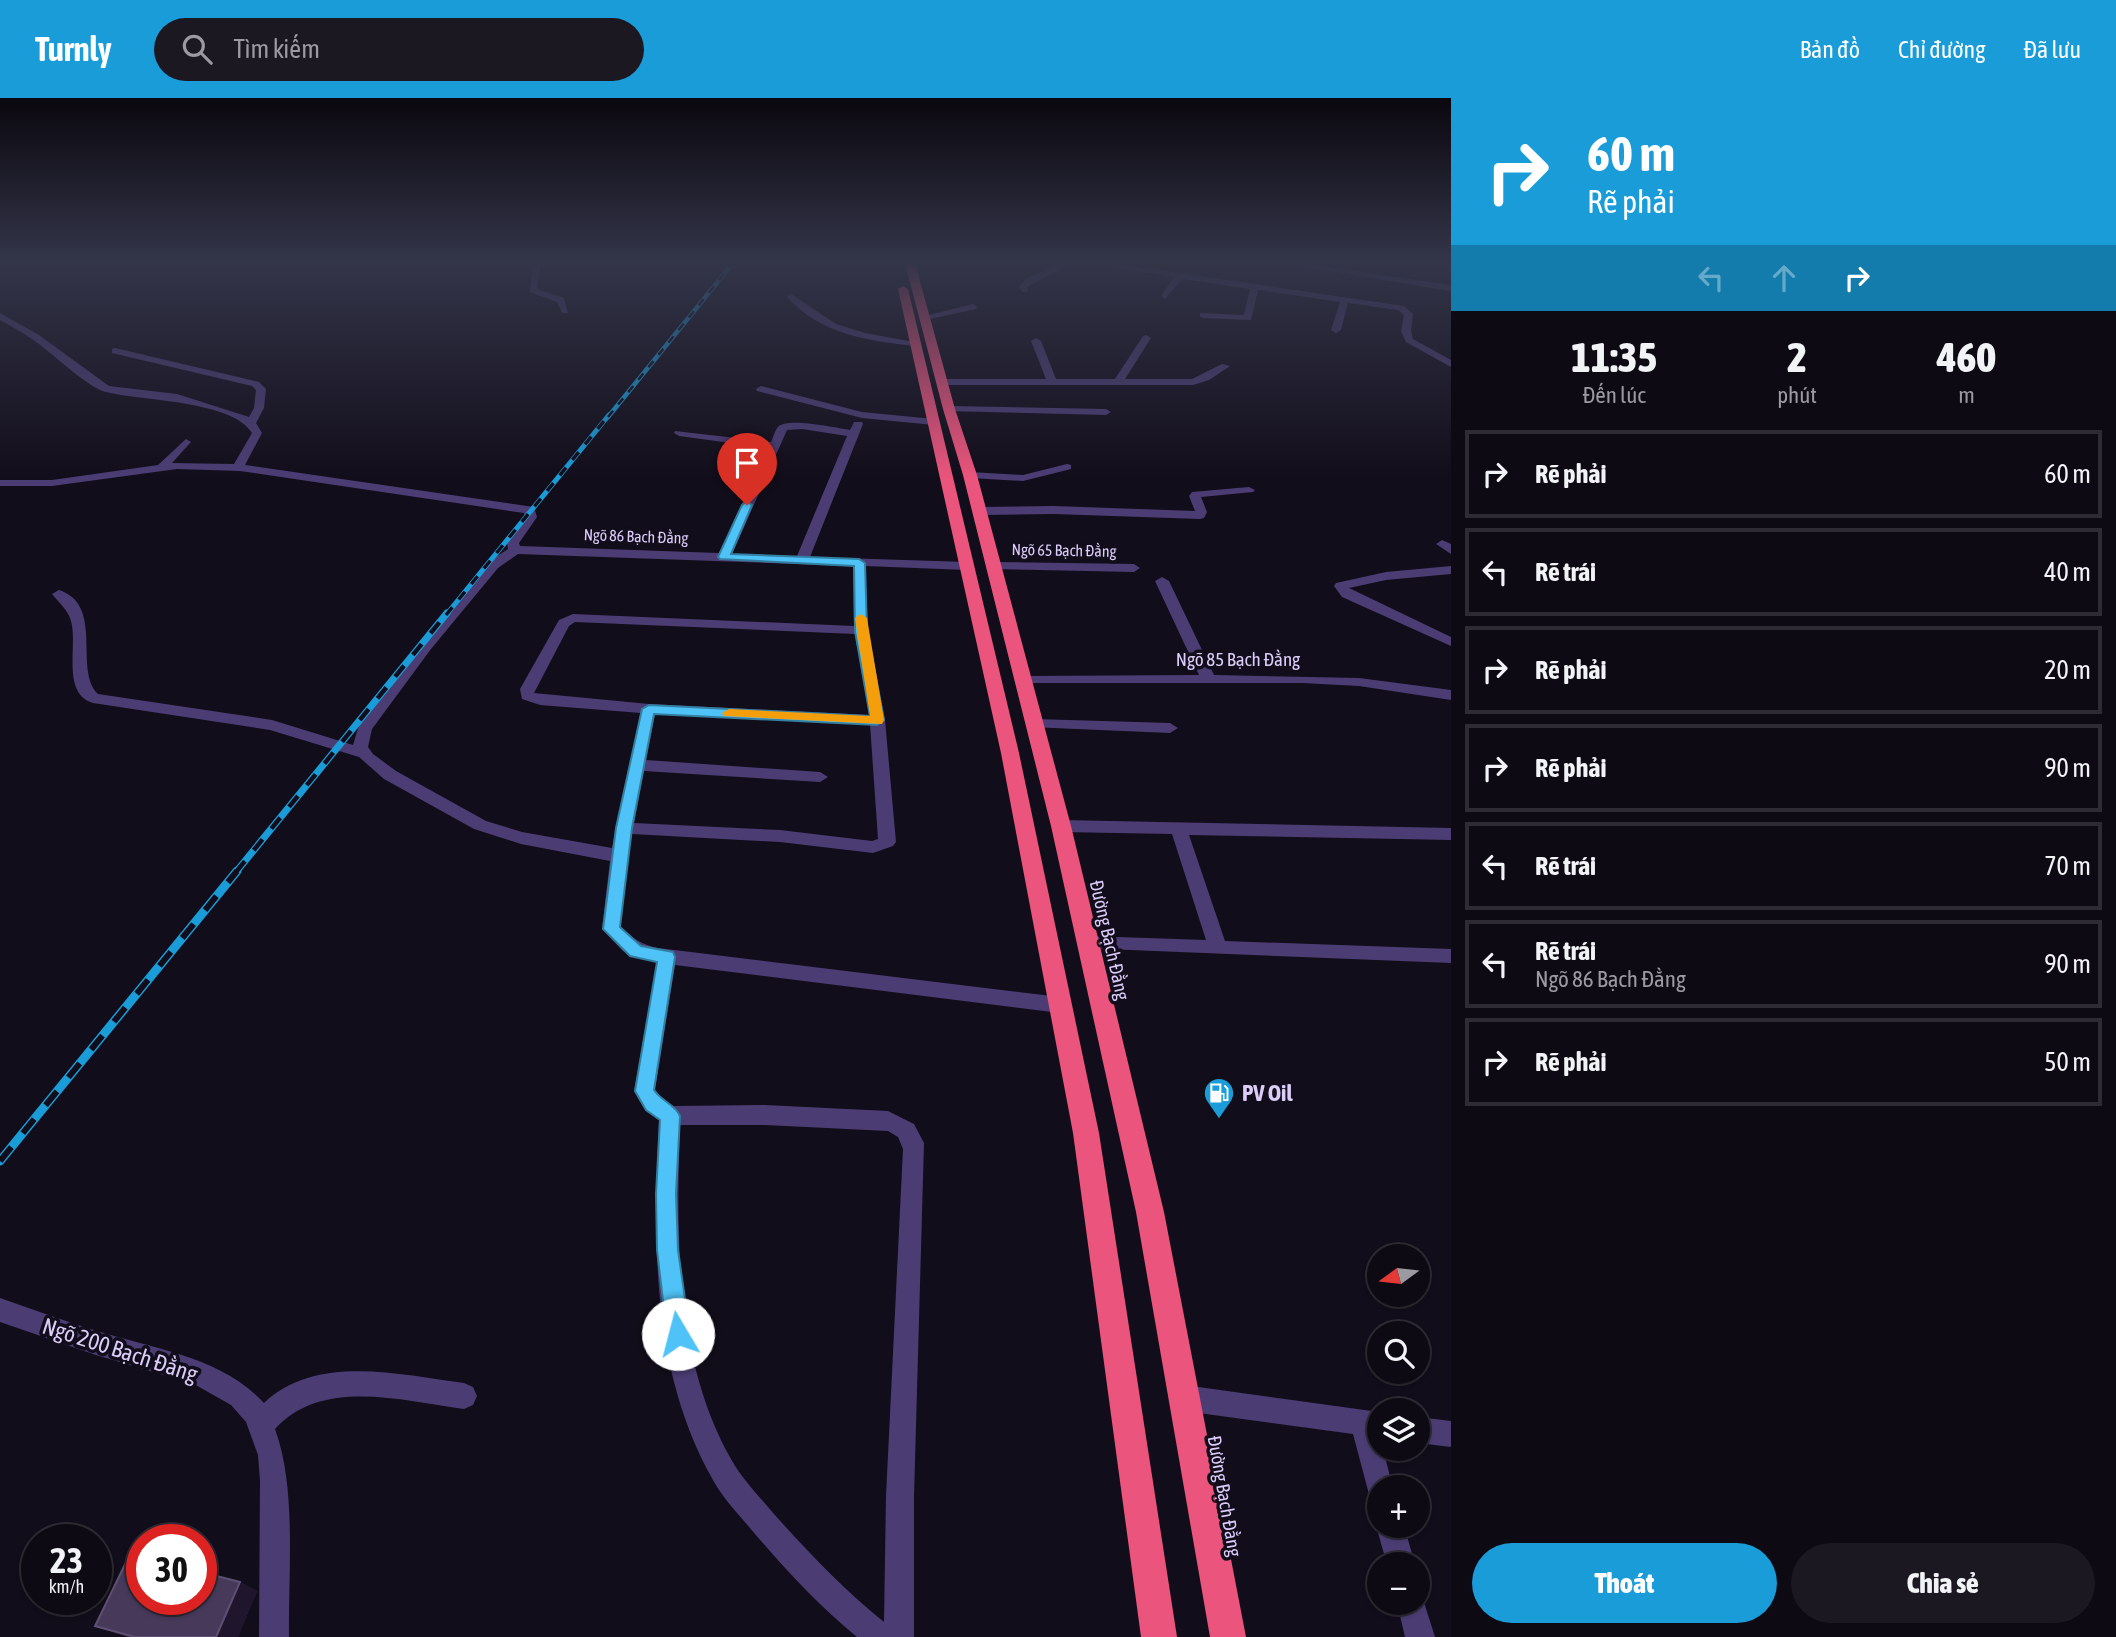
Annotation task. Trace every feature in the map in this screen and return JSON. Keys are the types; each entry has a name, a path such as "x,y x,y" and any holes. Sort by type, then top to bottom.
{"highway":[{"name":"Đường Bạch Đằng","path":"913,335 942,416 970,475 1060,826 1150,1212 1228,1637"},
{"name":"Đường Bạch Đằng","path":"930,335 942,382 942,416 967,566 1001,717 1086,1133 1159,1637"},
{"path":"1001,717 1034,720"}],"street":[{"path":"32,335 106,389 177,397 233,414 251,423 257,433 239,465 240,468"},
{"path":"854,335 915,343"},
{"path":"1407,335 1409,341 1451,364"},
{"path":"1117,383 1146,338"},
{"path":"1036,341 1053,383"},
{"path":"115,351 255,384 261,389 261,401 251,423"},
{"path":"942,382 1193,382 1206,378 1225,366"},
{"path":"761,389 862,415 1106,412"},
{"path":"802,560 862,415"},
{"path":"724,557 783,427 853,434"},
{"path":"679,433 774,446"},
{"path":"162,467 186,442"},
{"path":"0,483 52,483 162,467 240,468 530,510 531,517 513,543 515,550 493,565 469,592 365,728 360,740 362,753"},
{"path":"970,475 1023,478 1067,467"},
{"path":"979,511 1199,515 1201,512 1196,494 1249,490"},
{"name":"Ngõ 86 Bạch Đằng","path":"515,550 967,566"},
{"path":"624,828 780,836 873,847 887,842 877,720 861,631 859,563"},
{"name":"Ngõ 65 Bạch Đằng","path":"993,566 1134,568"},
{"path":"1451,570 1385,576 1341,586 1347,594 1451,642"},
{"path":"1162,581 1208,677"},
{"path":"59,594 78,615 81,629 80,673 85,691 93,698 271,725 362,753 426,798 480,825 521,838 620,856"},
{"path":"861,631 573,618 564,623 527,689 527,696 531,699 649,709 877,720"},
{"name":"Ngõ 85 Bạch Đằng","path":"1024,680 1208,677 1359,682 1451,695"},
{"path":"649,709 624,828 611,929 636,952 1060,1006"},
{"path":"1034,720 1170,728"},
{"path":"637,765 820,776"},
{"path":"1060,826 1179,831 1451,834"},
{"path":"1179,831 1218,947"},
{"path":"1088,943 1451,956"},
{"path":"667,957 644,1091 653,1104 670,1116 765,1115 888,1121 901,1126 912,1139 914,1149 900,1496 899,1637"},
{"path":"670,1116 666,1194 671,1284 681,1353 691,1396 705,1434 721,1469 746,1502 820,1583 880,1637"},
{"name":"Ngõ 200 Bạch Đằng","path":"0,1310 96,1343 200,1373 240,1396 262,1424 271,1455 274,1481 274,1637"},
{"path":"262,1424 282,1405 307,1392 337,1385 464,1396"},
{"path":"1184,1398 1367,1423"},
{"path":"1430,1431 1451,1434"},
{"path":"1414,1615 1420,1637"}],"building":[{"path":"126,1562 126,1615 217,1615 217,1576 240,1582 216,1637 135,1637 95,1626 100,1615 112,1615 112,1591"}],"railway":[{"path":"608,417 675,335"},
{"path":"446,615 609,415"},
{"path":"236,872 447,613"},
{"path":"0,1161 237,871"}],"slow traffic":[{"path":"729,713 877,720 861,618"}],"place":[{"name":"PV Oil","path":"1219,1120"}],"route":[{"path":"678,1334 668,1250 666,1194 670,1116 653,1104 644,1091 667,957 636,952 611,929 624,828 649,709 877,720 861,631 859,563 724,557 747,505"}]}
